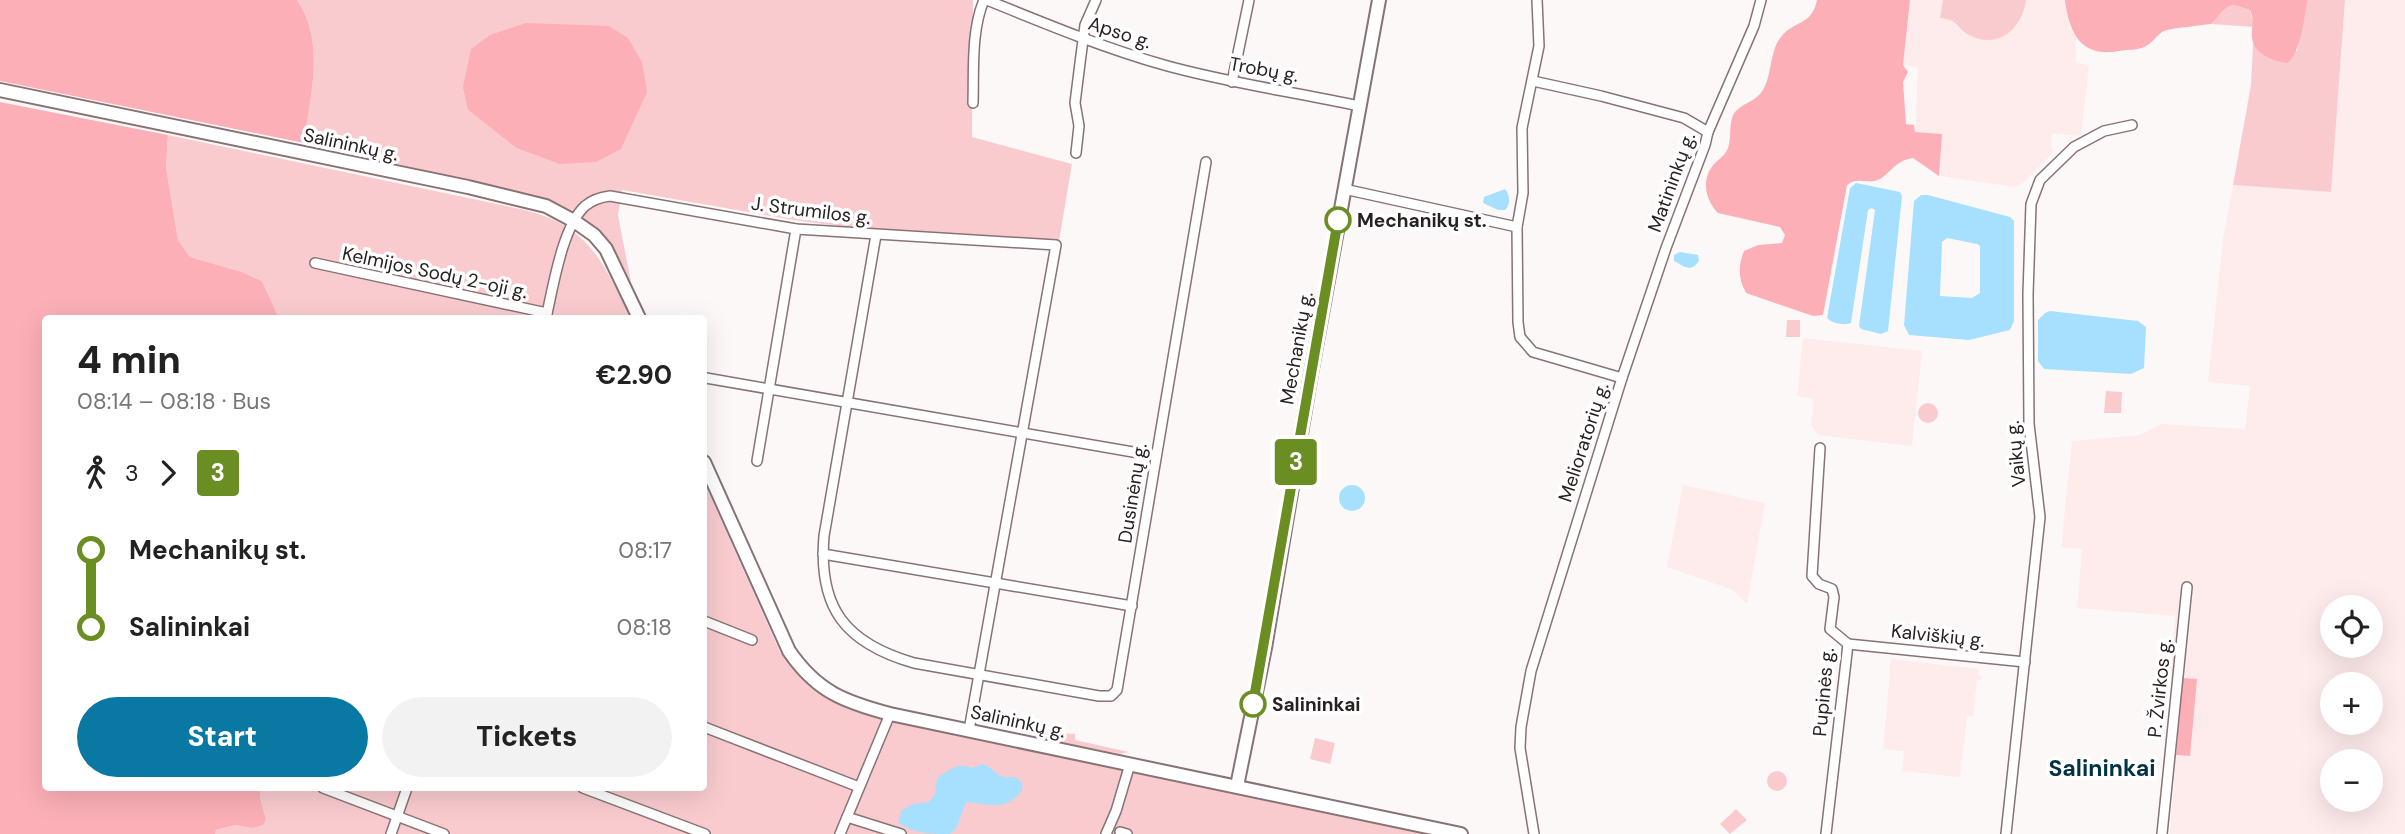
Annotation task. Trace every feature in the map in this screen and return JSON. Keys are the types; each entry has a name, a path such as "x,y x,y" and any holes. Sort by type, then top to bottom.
{"main road":[{"name":"Mechanikų g.","path":"1237,786 1265,648 1379,0"},
{"name":"Salininkų g.","path":"0,90 533,201 561,212 594,236 606,249 638,315"},
{"name":"Salininkų g.","path":"707,469 797,663 834,696 890,714 1461,834"}],"street":[{"name":"Apso g.","path":"973,103 975,43 980,9 986,0 1083,39 1164,65"},
{"path":"1076,153 1079,126 1075,103 1083,39 1085,25 1096,0"},
{"path":"1232,82 1249,0"},
{"name":"Melioratorių g.","path":"1534,834 1520,748 1531,671 1622,379 1533,352 1520,337 1517,227 1523,193 1522,128 1539,46 1537,0"},
{"name":"Matininkų g.","path":"1622,379 1708,132 1754,26 1761,0"},
{"name":"Trobų g.","path":"1164,65 1232,82 1281,89 1359,106"},
{"path":"1533,81 1684,118 1708,132"},
{"name":"Vaikų g.","path":"2006,834 2039,516 2029,424 2028,294 2031,204 2040,180 2074,147 2104,131 2132,125"},
{"name":"Dusinėnų g.","path":"876,236 823,554 823,577 832,605 855,635 873,648 894,657 914,663 1111,696 1117,690 1132,606 1206,162"},
{"path":"1344,189 1517,227"},
{"name":"J. Strumilos g.","path":"574,221 585,206 594,200 610,196 796,229 1056,245 1022,433"},
{"path":"546,315 567,237 574,221"},
{"path":"757,461 796,229"},
{"name":"Kelmijos Sodų 2-oji g.","path":"315,263 542,315"},
{"path":"707,378 1156,456"},
{"path":"969,730 1022,433"},
{"name":"Pupinės g.","path":"1820,448 1812,576 1819,584 1832,589 1834,597 1830,629 1848,644 1826,834"},
{"path":"823,554 1132,606"},
{"name":"P. Žvirkos g.","path":"2162,834 2187,587"},
{"path":"707,622 752,640"},
{"name":"Kalviškių g.","path":"1848,644 2025,662"},
{"path":"840,834 890,714"},
{"path":"707,728 859,787"},
{"path":"1106,834 1130,764"},
{"path":"331,791 444,834"},
{"path":"391,834 406,791"},
{"path":"591,791 705,834"},
{"path":"847,817 901,834"}],"shaded area":[{"path":"0,0 297,0 306,16 314,51 304,143 0,81"},
{"path":"297,0 973,0 972,137 1072,164 1059,241 860,229 622,190 618,215 631,282 616,252 604,237 583,220 559,207 520,193 304,143 314,70 314,51 306,16","holes":["468,110 559,164 516,148"]},
{"path":"1817,0 1910,0 1903,65 1908,72 1903,82 1906,124 1914,125 1915,132 1942,134 1939,176 1913,158 1899,163 1880,179 1855,181 1847,185 1823,315 1813,316 1746,293 1740,272 1744,251 1758,245 1782,243 1785,235 1780,227 1718,213 1708,198 1706,180 1711,168 1728,148 1735,112 1755,99 1767,82 1777,42 1786,32 1807,19"},
{"path":"1910,0 2065,0 2070,30 2076,35 2076,63 2089,65 2081,136 2052,133 2051,155 2023,183 2015,187 1939,176 1941,134 1915,132 1918,67 1903,65"},
{"path":"1943,0 2026,0 2024,10 2014,28 1999,38 1990,40 1969,35 1954,22 1940,18"},
{"path":"2065,0 2308,0 2296,52 2287,63 2271,59 2256,49 2252,38 2253,21 2250,10 2234,5 2224,10 2211,24 2167,30 2143,48 2106,52 2095,51 2079,41 2070,23"},
{"path":"2308,0 2345,0 2331,192 2233,185 2251,85 2253,43 2266,57 2297,51"},
{"path":"2345,0 2405,0 2405,834 2170,834 2176,755 2189,756 2196,679 2170,678 2175,616 2077,608 2082,549 2061,547 2072,441 2140,435 2161,424 2245,429 2250,386 2208,382 2223,239 2233,185 2331,192"},
{"path":"2234,5 2250,10 2254,27 2211,24 2224,10"},
{"path":"526,23 609,26 628,38 642,62 647,92 621,149 596,162 559,164 516,148 468,110 463,87 471,49 490,35"},
{"path":"0,102 168,135 166,167 178,240 190,257 242,272 262,281 278,315 42,315 42,791 260,791 266,819 263,825 252,828 235,825 216,830 215,834 0,834"},
{"path":"168,135 525,210 556,221 582,239 601,262 628,315 278,315 262,281 242,272 190,257 178,240 166,167"},
{"path":"1787,320 1800,320 1800,337 1786,337"},
{"path":"1803,338 1922,351 1912,446 1818,435 1811,425 1814,399 1797,396"},
{"path":"2106,391 2122,392 2121,413 2104,413"},
{"path":"1928,403 1935,406 1938,413 1935,420 1928,423 1921,420 1918,413 1921,406"},
{"path":"1683,485 1765,503 1747,604 1733,590 1667,567"},
{"path":"707,489 780,652 807,684 848,709 1429,834 215,834 216,830 235,825 252,828 266,819 260,791 707,791"},
{"path":"1891,659 1979,669 1978,675 1982,676 1981,680 1977,680 1973,717 1967,716 1960,777 1902,771 1904,751 1883,749"},
{"path":"2183,678 2197,679 2190,756 2176,755"},
{"path":"1041,728 1054,733 1075,734 1075,740 1129,752 1120,754 1039,738 1037,733"},
{"path":"1315,738 1335,743 1330,764 1310,759"},
{"path":"1777,771 1784,774 1787,781 1784,788 1777,791 1770,788 1767,781 1770,774"},
{"path":"1736,809 1747,820 1730,834 1720,824"}],"water":[{"path":"1856,183 1900,192 1902,196 1888,331 1881,334 1861,329 1859,326 1875,210 1872,208 1868,210 1851,323 1838,324 1827,318 1850,188"},
{"path":"1505,189 1509,200 1505,210 1498,210 1483,203 1484,197"},
{"path":"1921,195 1928,195 2010,217 2014,221 2014,321 2010,330 1969,340 1909,335 1904,325 1914,201","holes":["1947,238 1980,246 1980,293 1972,298 1940,296 1942,242"]},
{"path":"1680,252 1698,255 1699,261 1693,267 1685,267 1674,261 1674,255"},
{"path":"2050,311 2138,321 2146,327 2144,368 2131,374 2044,369 2038,361 2038,320"},
{"path":"1352,485 1361,489 1365,498 1361,507 1352,511 1343,507 1339,498 1343,489"},
{"path":"982,764 1001,776 1018,779 1023,787 1018,795 1000,805 966,802 956,829 950,834 916,831 898,822 902,810 913,804 929,802 935,794 937,778 958,766 973,768"}],"bus line":[{"name":"3","path":"1253,704 1265,648 1338,220"}],"place":[{"name":"Mechanikų st.","path":"1338,220"},
{"name":"Salininkai","path":"1253,704"}],"district":[{"name":"Salininkai","path":"2102,768"}]}
